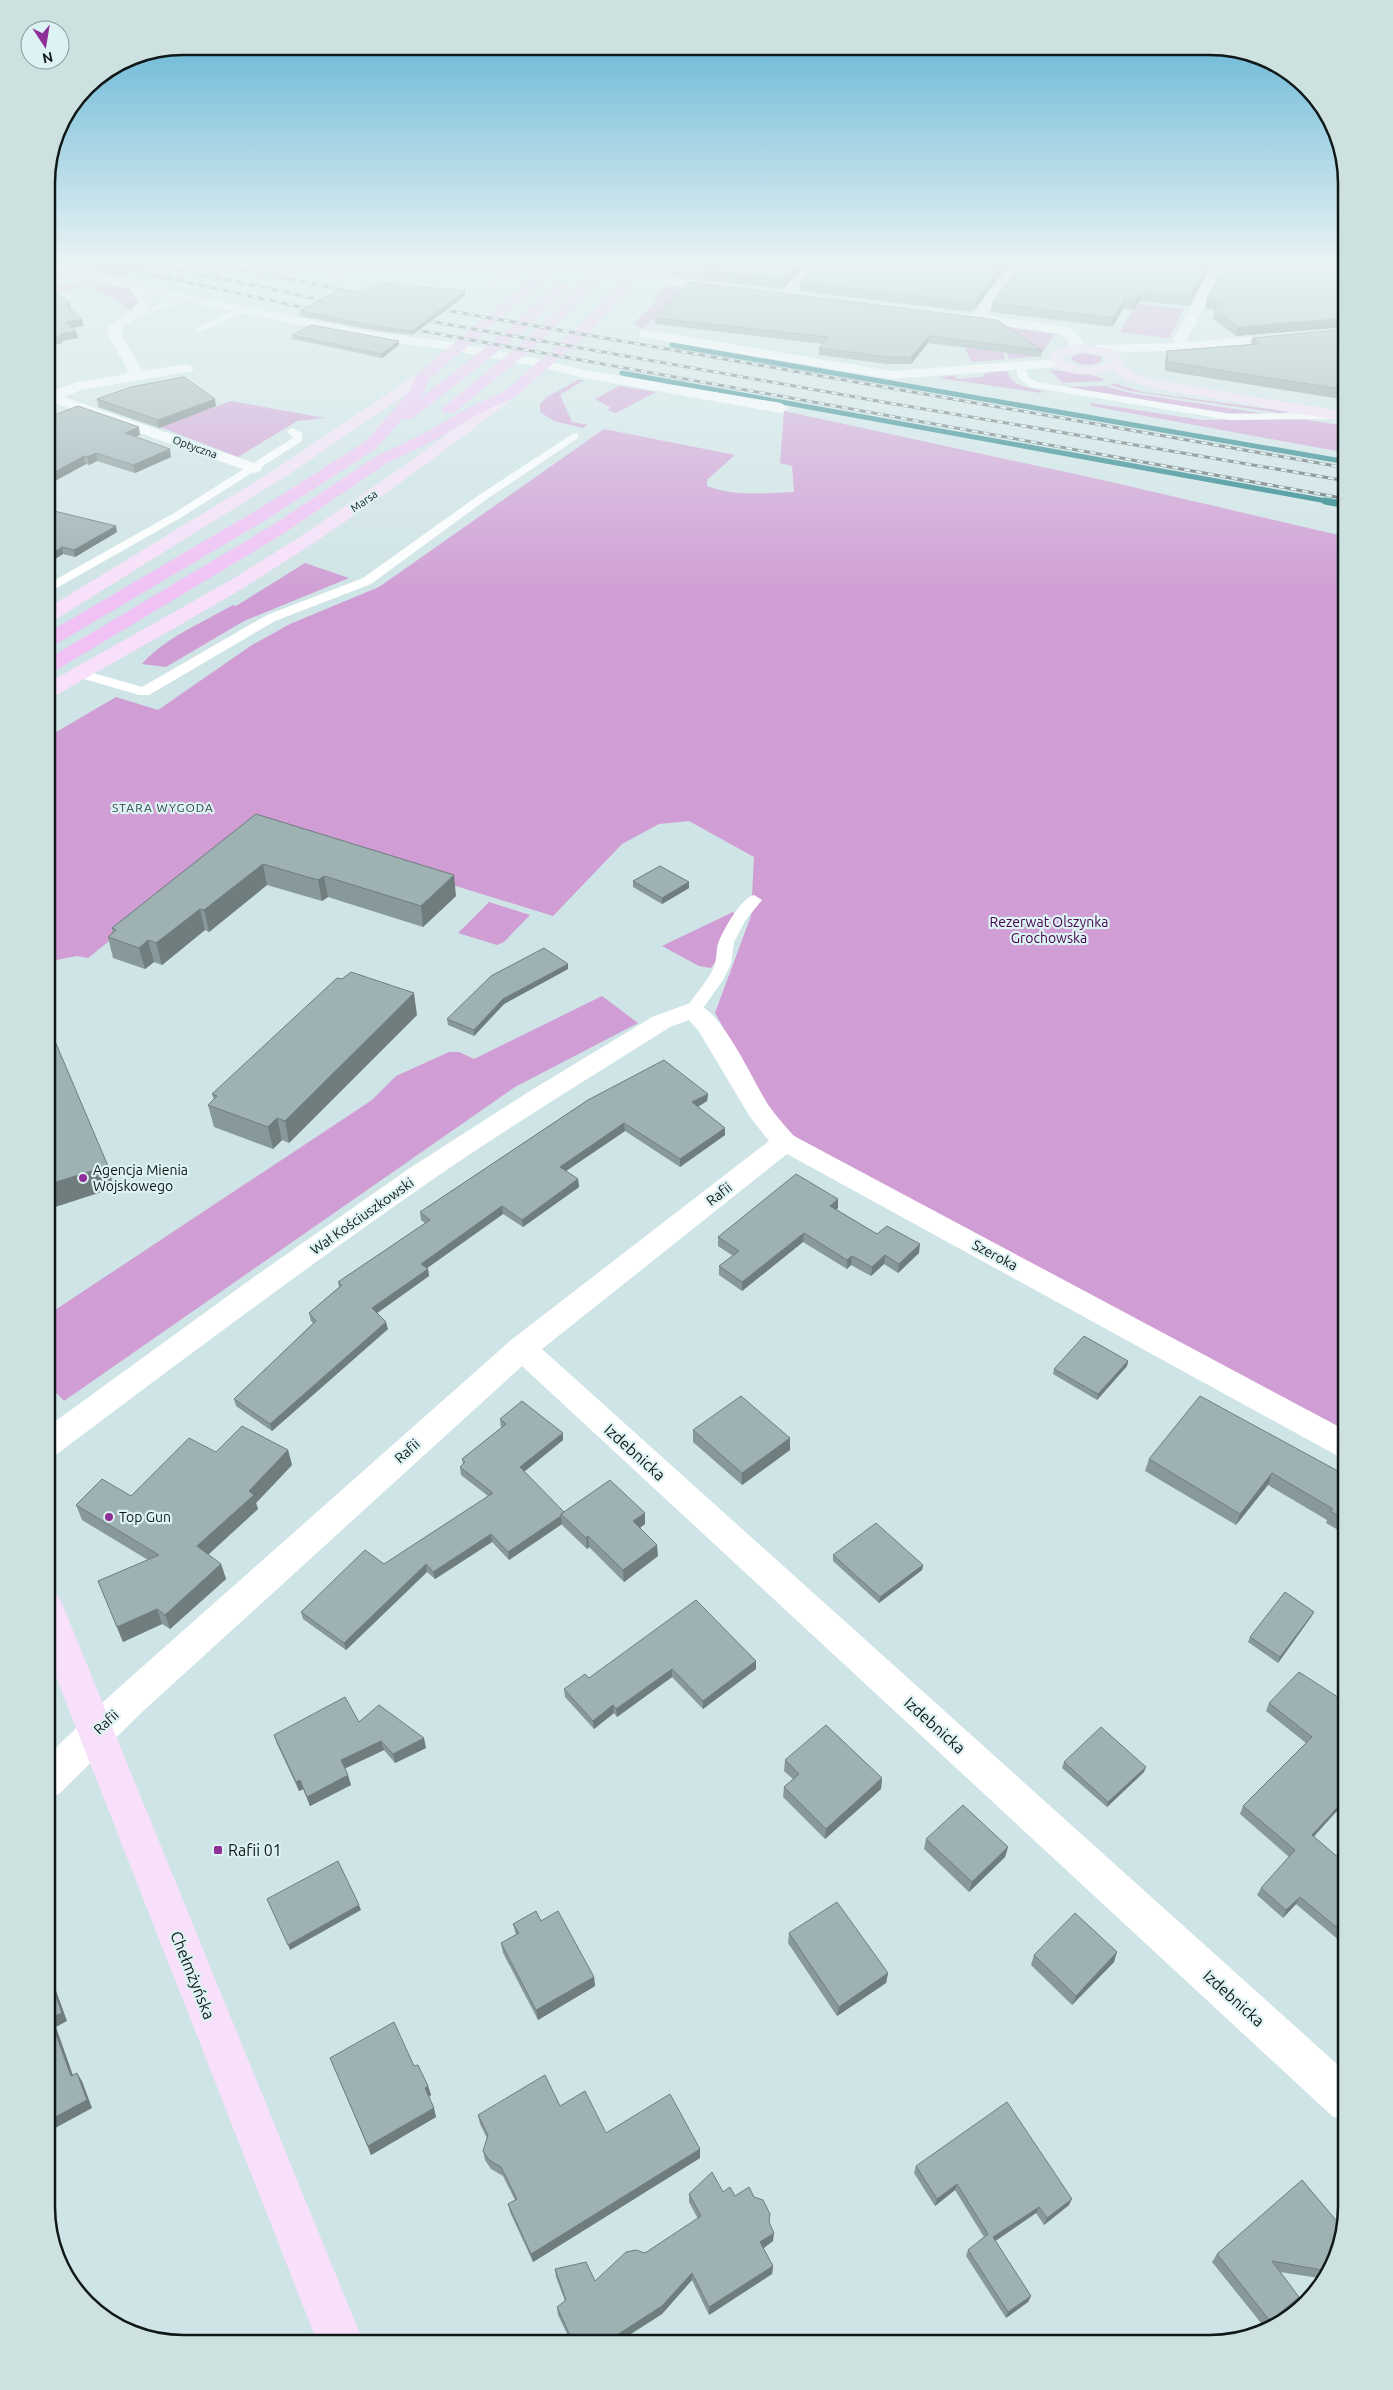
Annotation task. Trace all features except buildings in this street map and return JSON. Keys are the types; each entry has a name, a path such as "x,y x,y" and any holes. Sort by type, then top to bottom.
{"main road":[{"path":"55,611 282,472 425,375"},
{"path":"55,637 263,514 371,445 461,375"},
{"path":"55,663 277,530 382,460 494,375"},
{"name":"Marsa","path":"55,688 237,583 351,510 445,444 510,394 532,375"},
{"path":"1105,375 1139,388 1220,397"},
{"path":"1133,375 1142,381 1220,397 1338,416"},
{"path":"371,445 417,392 422,377"},
{"path":"382,460 431,436 475,410 510,394"},
{"name":"Chełmżyńska","path":"55,1629 337,2335"}],"street":[{"path":"55,395 78,386 147,375"},
{"path":"587,375 781,408"},
{"name":"Optyczna","path":"55,400 254,468"},
{"name":"Szeroka","path":"693,1010 712,1029 769,1125 786,1142 1338,1441"},
{"name":"Wał Kościuszkowski","path":"55,1438 264,1284 420,1175 539,1097 661,1022 693,1010"},
{"name":"Rafii","path":"55,1773 95,1732 522,1348 786,1142"},
{"name":"Izdebnicka","path":"522,1348 1338,2094"}],"lane":[{"path":"1022,375 1023,378 1034,385 1218,416 1338,417"},
{"path":"55,585 178,515 254,468 298,438 298,435 292,431"},
{"path":"79,673 144,692 271,618 367,581 483,497 574,436"},
{"path":"693,1010 715,980 723,964 726,942 738,920 754,900"}],"green space":[{"path":"954,375 957,379 982,377 984,375 1009,375 1016,383 1042,391 1041,393 939,378"},
{"path":"1054,375 1089,375 1104,379 1102,381 1062,383"},
{"path":"578,380 584,380 560,395 572,422 588,425 583,428 554,421 540,412 540,404 547,397"},
{"path":"1114,383 1143,392 1290,412 1280,413 1130,391 1110,385"},
{"path":"619,386 656,392 616,413 607,410 611,408 595,399"},
{"path":"1105,386 1130,393 1267,414 1227,413 1065,387"},
{"path":"231,401 325,418 297,421 238,457 160,427"},
{"path":"1091,403 1202,420 1301,419 1338,425 1338,451 1091,406"},
{"name":"Rezerwat Olszynka Grochowska","path":"784,411 1107,481 1338,535 1338,1431 781,1129 715,1013 751,916 754,857 689,821 659,824 622,844 553,916 255,824 88,958 77,956 55,960 55,733 116,697 158,710 252,645 290,624 379,587 604,429 735,455 707,480 707,486 728,492 794,492 792,466 780,463"},
{"path":"305,563 349,578 244,621 166,667 142,664 173,638 233,605 236,606"},
{"path":"489,902 530,915 504,942 497,945 458,933"},
{"path":"733,912 735,914 718,958 711,968 699,966 662,946"},
{"path":"602,996 638,1023 515,1087 64,1401 55,1392 55,1310 372,1100 396,1076 449,1052 459,1052 474,1059"}],"waterway":[{"path":"630,375 1332,502"},
{"path":"842,375 1338,460"},
{"path":"1325,501 1338,503"}],"railway":[{"path":"661,375 1338,497"},
{"path":"729,375 1338,479"},
{"path":"813,375 1338,466"}],"place":[{"name":"Agencja Mienia Wojskowego","path":"83,1178"},
{"name":"Top Gun","path":"109,1517"},
{"name":"Rafii 01","path":"218,1850"}],"district":[{"name":"STARA WYGODA","path":"163,808"}]}
